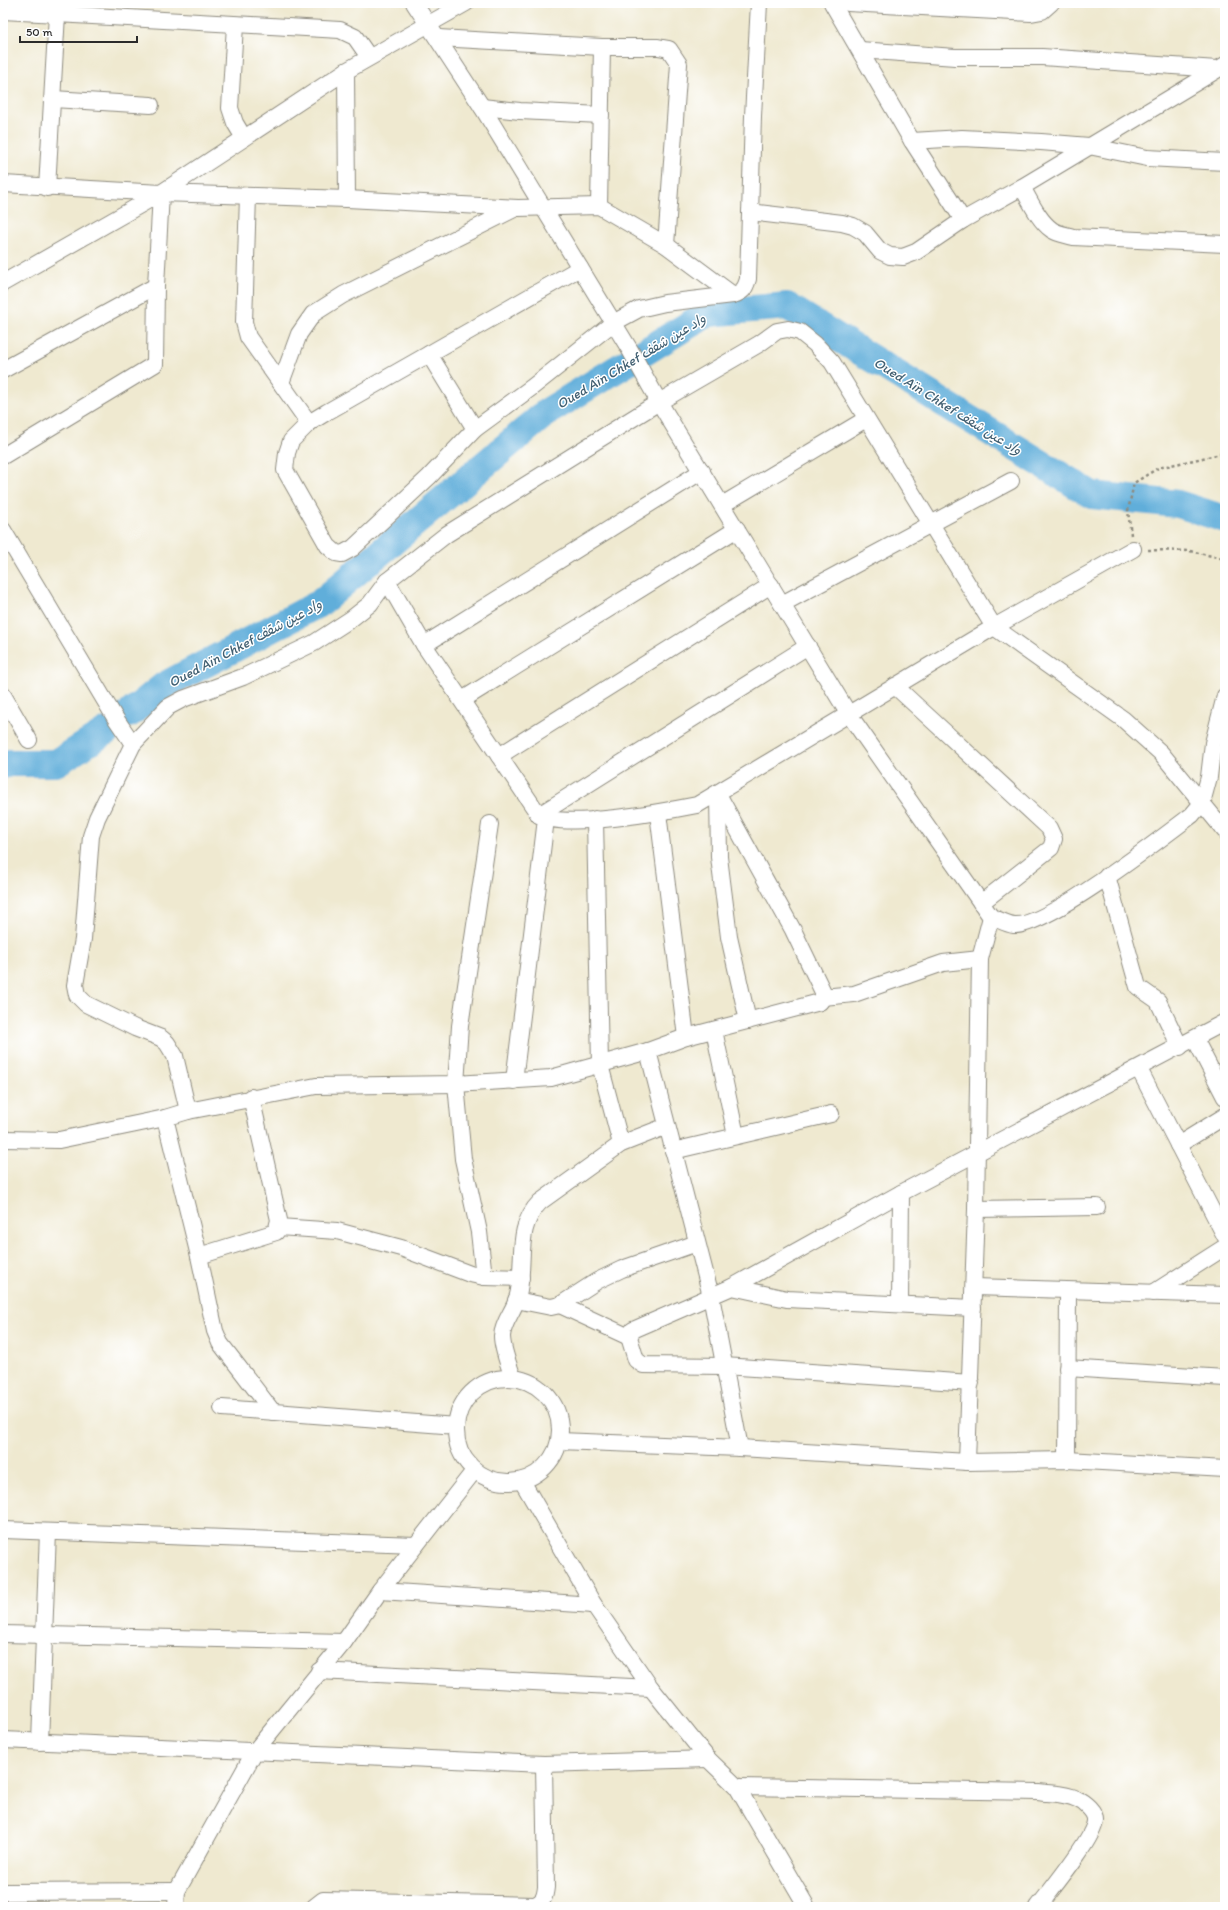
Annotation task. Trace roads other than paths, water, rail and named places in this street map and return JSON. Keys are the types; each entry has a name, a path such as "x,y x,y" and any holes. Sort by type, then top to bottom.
{"street":[{"path":"414,3 482,106 630,350 658,402 702,471 848,713 991,917 1014,925 1029,922 1066,905 1192,816 1202,804 1209,777 1213,743 1225,696"},
{"path":"3,283 161,193 346,71 466,3"},
{"path":"580,268 309,423 292,441 286,453 285,470 328,546 336,553 342,554 353,548 429,477 475,429 531,388 613,323 639,309 665,303 733,295 742,292 746,287 748,279 759,3"},
{"path":"832,3 912,141 963,220"},
{"path":"848,3 1031,13 1042,11 1051,3"},
{"path":"3,11 340,30 356,36 369,57"},
{"path":"48,188 58,14"},
{"path":"235,25 230,108 235,123 244,138"},
{"path":"438,38 602,47 658,47 669,49 680,64 666,244"},
{"path":"599,206 602,47"},
{"path":"860,50 955,57 1042,57 1221,67"},
{"path":"750,212 842,223 853,226 865,233 880,251 890,256 903,257 916,252 963,220 1022,188 1221,67"},
{"path":"346,71 347,199"},
{"path":"52,99 151,105"},
{"path":"482,106 520,111 601,115"},
{"path":"912,141 970,139 1041,142 1089,146 1148,158 1225,162"},
{"path":"3,184 48,188 347,199 518,208 599,206 666,244 733,295"},
{"path":"1022,188 1045,223 1052,230 1058,233 1073,237 1225,244"},
{"path":"3,456 155,364 156,286 161,193"},
{"path":"248,196 244,322 248,337 309,423"},
{"path":"281,383 299,334 313,314 343,295 518,208"},
{"path":"3,370 156,286"},
{"path":"188,1111 175,1056 168,1043 161,1038 135,1028 86,1004 77,995 75,985 83,939 91,836 97,818 133,744 168,707 183,699 243,677 314,642 351,619 370,604 387,581 447,534 658,402 759,344 777,331 788,329 800,332 815,344 832,362 994,626 1123,719 1161,753 1225,831"},
{"path":"429,354 475,429"},
{"path":"722,505 866,419"},
{"path":"424,644 702,471"},
{"path":"782,604 1011,481"},
{"path":"462,700 737,529"},
{"path":"3,530 114,716 133,744"},
{"path":"542,817 595,819 658,813 697,805 718,794 848,713 994,626 1133,549"},
{"path":"387,581 424,644 542,817 514,1081"},
{"path":"499,756 771,585"},
{"path":"542,817 808,646"},
{"path":"895,686 1049,828 1054,839 1051,848 981,903"},
{"path":"3,695 29,740"},
{"path":"3,1139 59,1140 164,1118 251,1097 316,1086 456,1084 551,1078 648,1051 686,1037 820,1002 823,997 823,992 793,930 718,794"},
{"path":"718,794 719,857 729,937 748,1021"},
{"path":"658,813 686,1037"},
{"path":"595,819 600,1065 621,1144"},
{"path":"484,1277 479,1232 463,1159 456,1084 460,1026 490,824"},
{"path":"1107,876 1138,986 1158,1001 1180,1047"},
{"path":"967,1462 974,1287 980,959 991,917"},
{"path":"823,997 854,994 942,963 980,959"},
{"path":"971,1383 724,1366 643,1365 636,1360 629,1337 633,1330 732,1287 901,1194 1225,1022"},
{"path":"714,1030 736,1136"},
{"path":"1195,1039 1225,1097"},
{"path":"648,1051 712,1296 740,1448"},
{"path":"1139,1069 1225,1236"},
{"path":"199,1256 276,1232 279,1227 280,1220 251,1097"},
{"path":"673,1151 831,1114"},
{"path":"1178,1145 1225,1116"},
{"path":"164,1118 199,1256 215,1331 220,1343 273,1412"},
{"path":"512,1378 502,1338 503,1326 516,1300 520,1278 524,1226 531,1211 540,1202 621,1144 667,1126"},
{"path":"900,1304 901,1194"},
{"path":"976,1208 1097,1208"},
{"path":"279,1227 337,1231 400,1248 470,1274 484,1277 520,1278"},
{"path":"516,1300 551,1307 560,1305 597,1281 622,1269 697,1243"},
{"path":"1153,1293 1225,1247"},
{"path":"732,1287 787,1299 973,1308"},
{"path":"974,1287 1225,1295"},
{"path":"1067,1460 1068,1291"},
{"path":"560,1305 629,1337"},
{"path":"1067,1368 1225,1378"},
{"path":"500,1378 512,1378 531,1383 550,1399 558,1416 560,1428 559,1441 555,1453 548,1464 539,1473 522,1481 510,1483 497,1482 474,1471 466,1462 459,1451 456,1438 456,1426 460,1408 472,1392 488,1382 500,1378"},
{"path":"222,1408 456,1426"},
{"path":"559,1441 740,1448 967,1462 1067,1460 1225,1469"},
{"path":"176,1907 177,1891 255,1751 344,1642 380,1591 474,1471"},
{"path":"522,1481 594,1605 651,1688 708,1759 736,1787 807,1907"},
{"path":"3,1530 416,1545"},
{"path":"40,1742 48,1532"},
{"path":"380,1591 594,1605"},
{"path":"3,1634 344,1642"},
{"path":"319,1671 651,1688"},
{"path":"3,1740 544,1764 708,1759"},
{"path":"314,1907 324,1900 535,1905 541,1902 546,1887 544,1764"},
{"path":"736,1787 1038,1792 1067,1795 1078,1799 1090,1809 1094,1816 1094,1826 1079,1852 1038,1907"},
{"path":"3,1892 177,1891"}],"waterway":[{"name":"Oued Aïn Chkef واد عين شقف","path":"129,714 165,685 320,603 547,412 708,313 787,306 1092,495 1178,504 1225,519"},
{"name":"Oued Aïn Chkef واد عين شقف","path":"3,765 9,763 56,763 107,731"}]}
